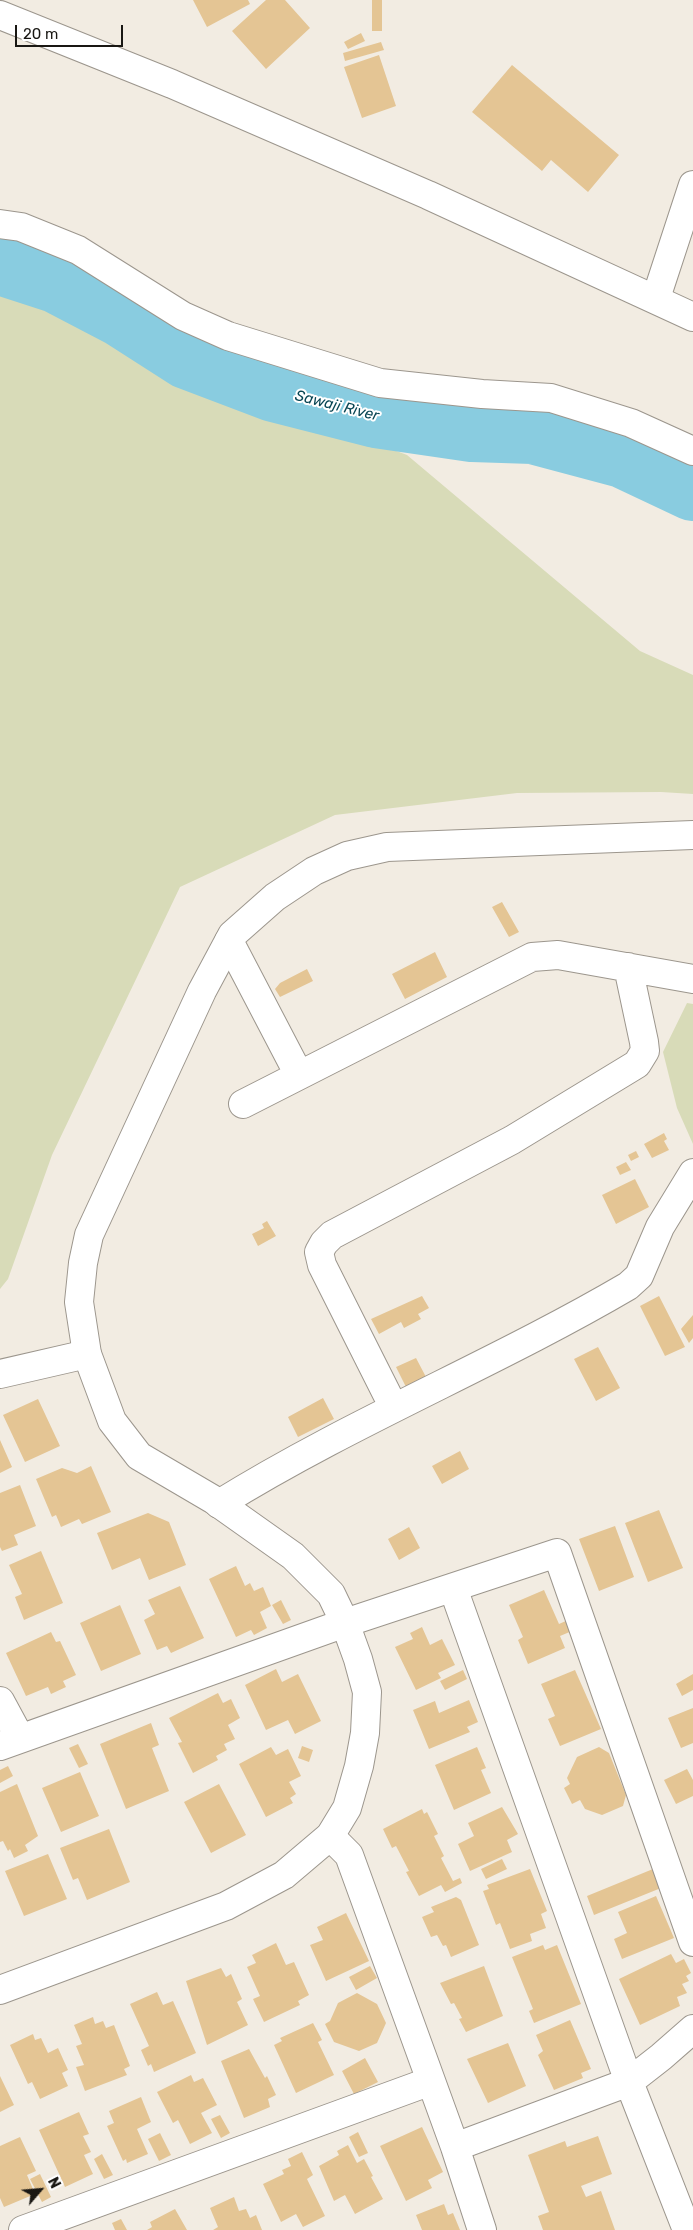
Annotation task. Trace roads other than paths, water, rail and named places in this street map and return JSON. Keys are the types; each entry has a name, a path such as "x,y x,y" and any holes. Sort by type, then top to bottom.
{"street":[{"path":"0,15 172,84 428,194 656,298 693,317"},
{"path":"656,298 693,185"},
{"path":"0,224 21,227 78,250 183,316 228,336 380,383 482,394 551,398 632,423 693,451"},
{"path":"0,1990 226,1906 284,1875 330,1836 347,1808 359,1766 365,1733 367,1692 345,1623 331,1594 292,1556 219,1504 139,1456 112,1421 87,1354 79,1302 83,1263 89,1235 202,991 232,934 275,897 314,871 347,856 387,847 693,835"},
{"path":"229,941 299,1075"},
{"path":"243,1104 532,957 558,955 693,979"},
{"path":"394,1408 322,1265 319,1252 332,1235 512,1140 637,1064 645,1051 628,967"},
{"path":"219,1504 306,1453 483,1365 628,1286 639,1276 660,1228 693,1173"},
{"path":"0,1374 87,1354"},
{"path":"0,1701 10,1742 345,1623 557,1553 693,1942"},
{"path":"454,1588 629,2082 687,2230"},
{"path":"330,1836 348,1855 455,2147 482,2230"},
{"path":"455,2147 629,2082 693,2029"},
{"path":"23,2230 431,2081"}],"waterway":[{"name":"Sawaji River","path":"0,263 56,281 123,316 187,357 274,390 376,416 472,430 533,432 623,456 693,489"}]}
